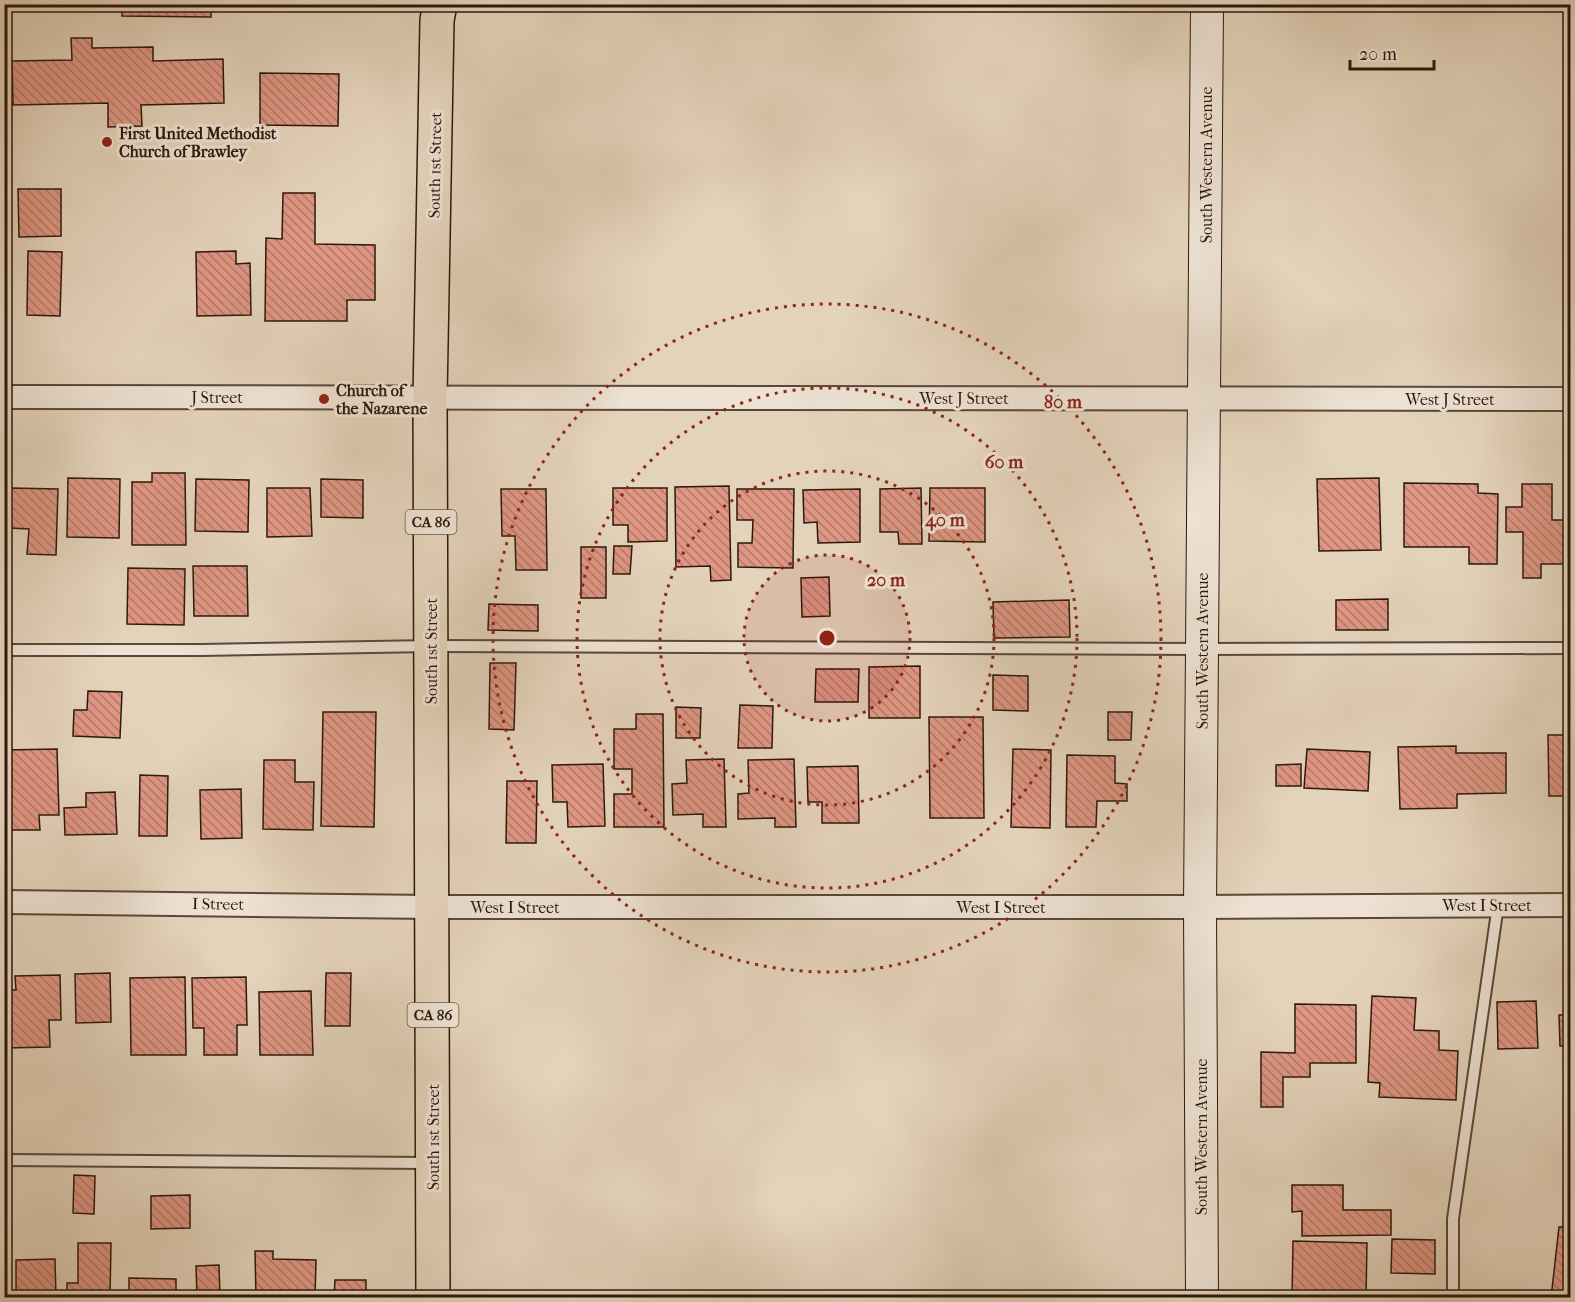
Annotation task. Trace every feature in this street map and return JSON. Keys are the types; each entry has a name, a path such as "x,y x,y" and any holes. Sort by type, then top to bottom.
{"highway":[{"name":"South 1st Street","path":"433,1298 430,398 437,20 440,4"}],"street":[{"name":"South Western Avenue","path":"1202,1298 1200,908 1207,4"},
{"name":"J Street","path":"4,397 430,398"},
{"name":"West J Street","path":"430,398 1570,399"},
{"name":"I Street","path":"4,902 432,907"},
{"name":"West I Street","path":"432,907 1200,908 1570,905"}],"lane":[{"path":"4,650 202,650 431,646 1570,648"},
{"path":"1453,1298 1453,1219 1498,905"},
{"path":"4,1160 433,1163"}],"building":[{"path":"122,4 211,4 211,17 122,16"},
{"path":"71,38 92,38 92,48 153,47 153,61 223,59 224,103 141,105 142,126 108,127 108,103 13,105 12,61 72,60"},
{"path":"260,73 339,74 338,126 260,125"},
{"path":"18,189 61,189 61,236 19,237"},
{"path":"283,193 315,193 315,244 375,245 375,300 347,300 347,321 265,321 266,238 282,239"},
{"path":"28,251 62,252 60,316 27,315"},
{"path":"236,251 236,264 250,263 251,315 197,316 196,252"},
{"path":"152,473 185,473 186,545 132,545 132,482 152,482"},
{"path":"68,478 120,479 119,538 67,537"},
{"path":"1379,478 1381,550 1319,551 1317,479"},
{"path":"196,479 249,480 248,532 195,531"},
{"path":"321,479 363,480 363,518 321,517"},
{"path":"1404,483 1478,484 1478,493 1498,494 1497,564 1469,564 1469,547 1404,547"},
{"path":"1522,484 1552,484 1552,520 1570,520 1570,564 1541,564 1541,578 1523,578 1523,532 1506,532 1506,507 1522,507"},
{"path":"729,486 731,580 711,581 710,566 676,567 675,487"},
{"path":"11,488 58,489 56,555 27,554 29,529 10,528"},
{"path":"267,488 310,488 312,536 267,537"},
{"path":"613,488 667,488 667,541 628,542 628,525 613,525"},
{"path":"921,488 922,544 899,544 898,532 880,532 880,489"},
{"path":"930,488 985,488 985,542 929,541"},
{"path":"501,489 546,489 547,570 516,570 515,536 502,536"},
{"path":"737,489 794,489 793,568 738,567 738,543 752,543 753,520 737,520"},
{"path":"860,489 860,542 818,543 817,522 804,523 803,490"},
{"path":"614,546 632,546 630,574 613,574"},
{"path":"581,547 606,547 606,598 581,598"},
{"path":"193,566 247,566 248,616 194,616"},
{"path":"128,568 185,569 184,625 127,624"},
{"path":"829,577 830,616 802,617 801,578"},
{"path":"1388,599 1388,630 1336,630 1336,600"},
{"path":"1069,600 1070,637 994,638 993,602"},
{"path":"489,604 538,605 538,631 488,630"},
{"path":"490,663 516,663 514,730 489,729"},
{"path":"920,666 920,718 869,718 869,667"},
{"path":"816,669 859,669 858,702 815,702"},
{"path":"993,675 1028,676 1028,711 993,710"},
{"path":"88,691 122,692 120,738 73,736 74,710 87,710"},
{"path":"740,705 773,706 772,748 738,748"},
{"path":"676,707 701,708 700,738 676,738"},
{"path":"323,712 376,712 374,827 321,826"},
{"path":"1108,712 1132,712 1131,740 1108,740"},
{"path":"636,714 663,714 664,827 614,827 614,794 632,794 632,769 614,769 614,729 636,729"},
{"path":"929,717 983,717 984,818 930,818"},
{"path":"1548,735 1570,735 1570,796 1549,796"},
{"path":"1456,746 1456,753 1506,753 1506,793 1457,794 1457,808 1400,809 1398,747"},
{"path":"57,749 59,815 39,815 40,830 4,830 4,750"},
{"path":"1013,749 1051,750 1050,828 1011,827"},
{"path":"1307,749 1370,752 1368,791 1304,788"},
{"path":"1067,755 1115,756 1115,783 1127,784 1127,801 1097,801 1096,827 1066,827"},
{"path":"724,759 726,827 703,827 703,814 673,815 672,784 687,783 686,760"},
{"path":"794,759 796,827 775,827 775,818 738,819 738,794 749,793 748,760"},
{"path":"264,760 295,760 295,782 314,782 313,830 263,829"},
{"path":"603,764 605,826 568,827 567,802 553,802 552,765"},
{"path":"1301,764 1301,786 1276,786 1276,765"},
{"path":"858,766 859,823 822,823 822,802 808,802 807,767"},
{"path":"140,775 168,776 167,836 139,836"},
{"path":"507,781 537,781 536,843 506,843"},
{"path":"241,789 242,838 201,839 200,790"},
{"path":"115,792 117,834 65,835 64,808 86,807 86,793"},
{"path":"110,973 111,1022 76,1023 75,974"},
{"path":"326,973 351,973 350,1026 325,1026"},
{"path":"60,975 61,1020 49,1020 50,1047 5,1048 4,990 16,990 15,976"},
{"path":"185,977 186,1055 131,1055 130,978"},
{"path":"246,977 247,1025 237,1025 237,1055 204,1055 204,1028 193,1028 192,978"},
{"path":"311,991 313,1055 260,1055 259,992"},
{"path":"1372,996 1416,998 1414,1030 1439,1031 1439,1050 1458,1051 1456,1100 1379,1097 1380,1083 1368,1082"},
{"path":"1536,1001 1538,1048 1498,1049 1497,1002"},
{"path":"1295,1004 1356,1005 1356,1063 1310,1063 1310,1077 1283,1077 1283,1107 1261,1107 1261,1052 1295,1053"},
{"path":"1559,1015 1570,1015 1570,1046 1560,1046"},
{"path":"74,1175 95,1176 94,1214 73,1213"},
{"path":"1292,1185 1343,1185 1343,1210 1391,1210 1391,1235 1302,1236 1302,1211 1292,1212"},
{"path":"1566,1190 1570,1190 1570,1298 1551,1298 1559,1227 1563,1227"},
{"path":"190,1195 190,1228 151,1229 151,1196"},
{"path":"1392,1239 1435,1240 1435,1274 1391,1273"},
{"path":"1293,1241 1367,1243 1366,1298 1292,1298"},
{"path":"78,1243 111,1243 110,1298 67,1298 67,1283 78,1283"},
{"path":"255,1251 273,1251 273,1259 316,1260 315,1298 256,1298"},
{"path":"55,1259 56,1298 16,1298 16,1260"},
{"path":"219,1265 220,1298 197,1298 196,1266"},
{"path":"129,1278 176,1279 176,1298 129,1298"},
{"path":"335,1280 366,1280 366,1298 334,1298"}],"place":[{"name":"First United Methodist Church of Brawley","path":"107,142"},
{"name":"Church of the Nazarene","path":"324,399"}]}
